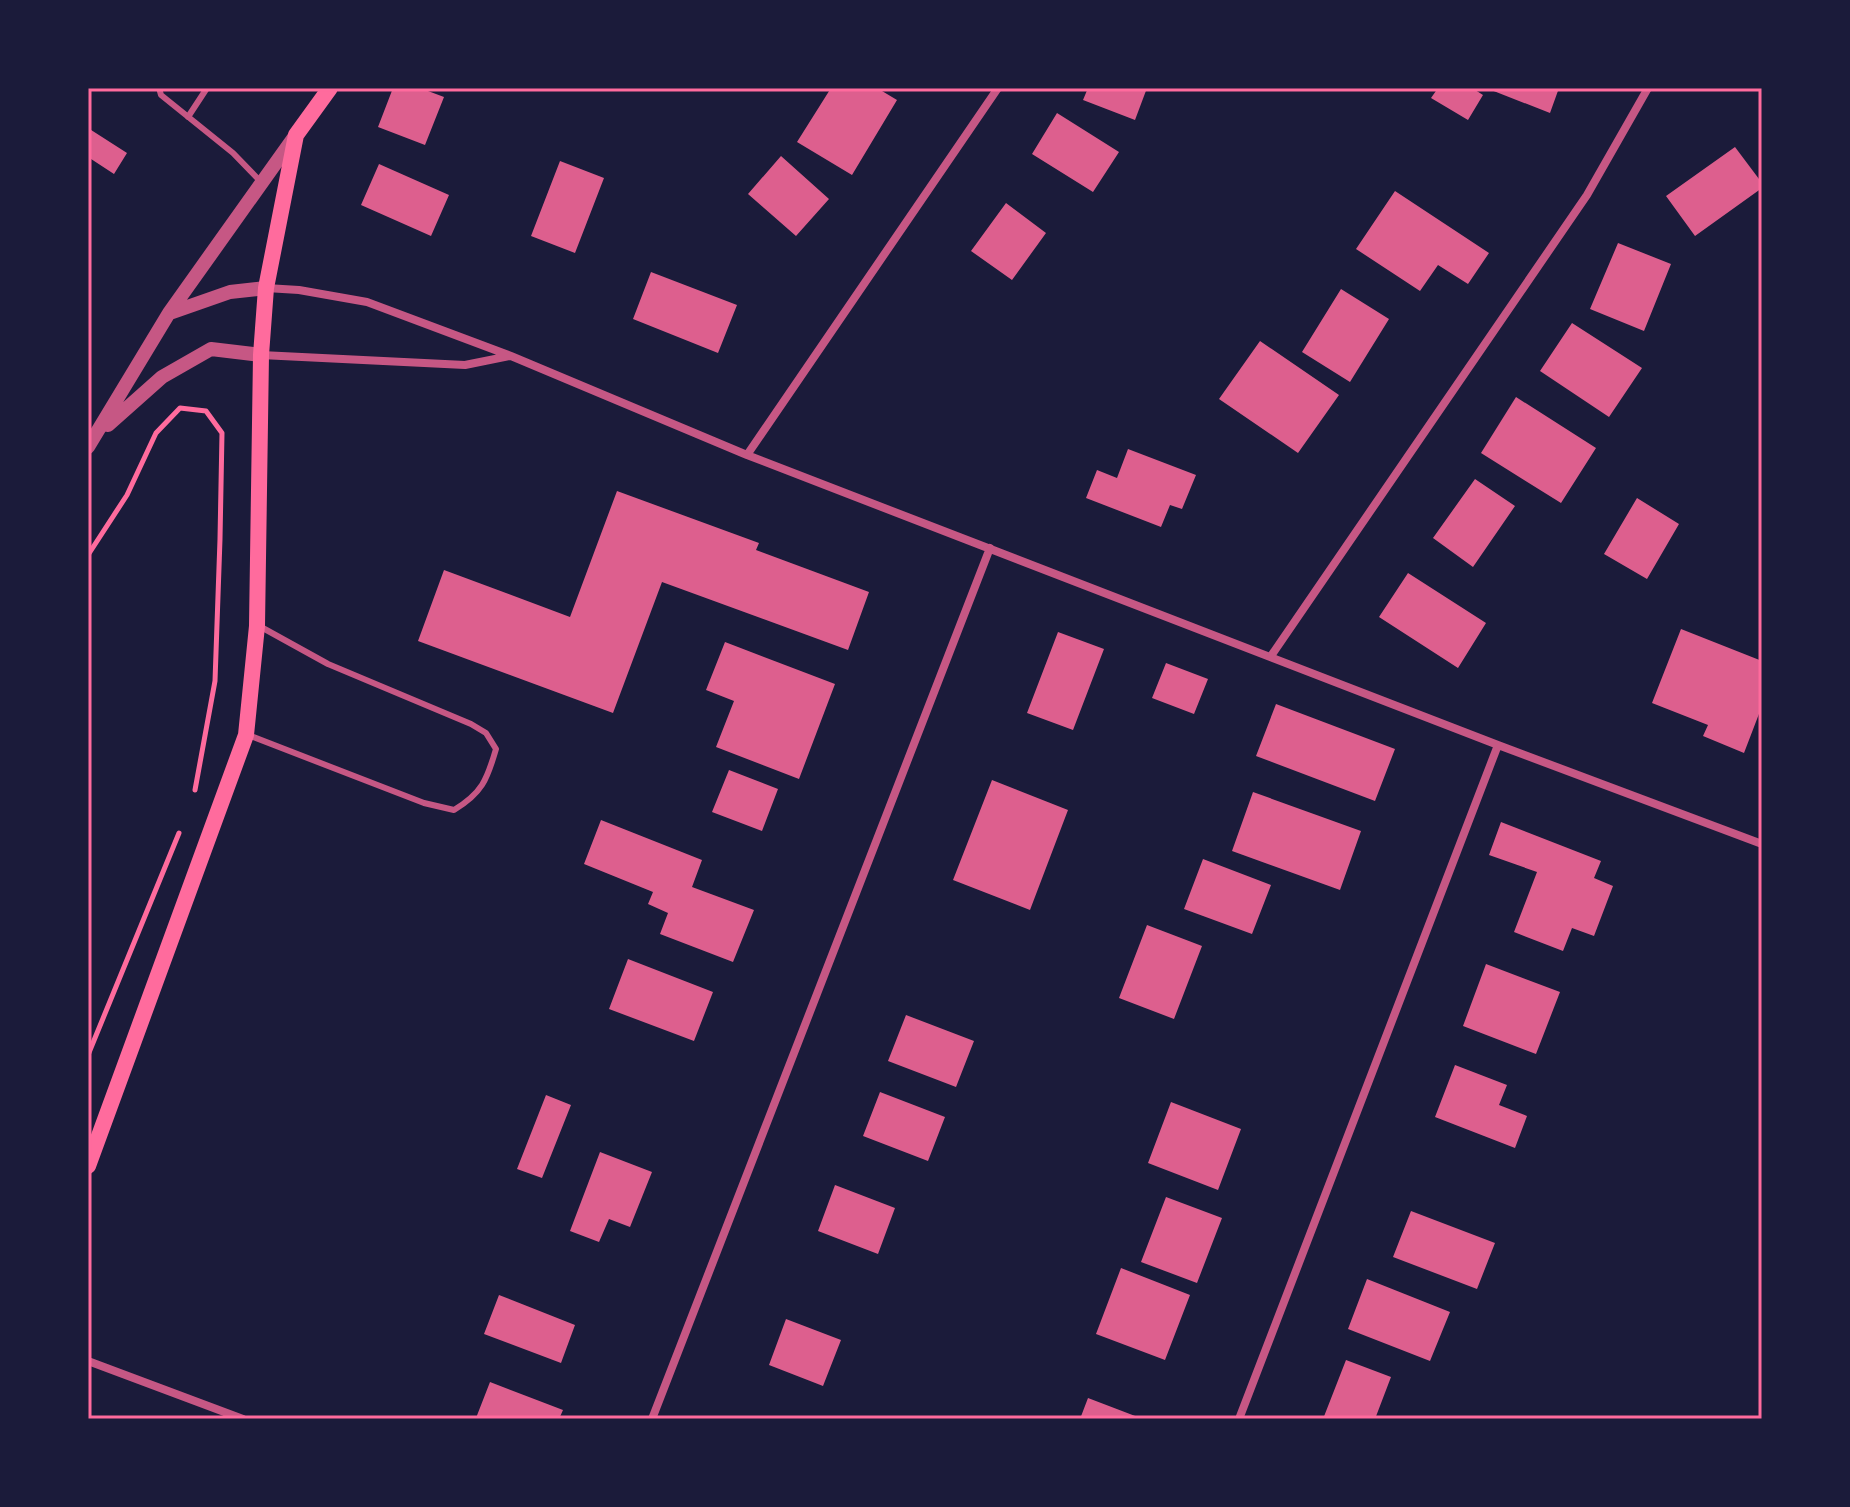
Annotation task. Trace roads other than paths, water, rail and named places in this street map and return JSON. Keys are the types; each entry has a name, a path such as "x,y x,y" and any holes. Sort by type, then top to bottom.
{"main road":[{"path":"88,1166 246,735 257,626 261,355 266,288 296,135 330,88"}],"street":[{"path":"747,455 998,88"},
{"path":"1271,656 1587,195 1648,88"},
{"path":"92,442 169,313 296,135"},
{"path":"169,313 230,292 266,288 299,290 367,302 511,356 747,455 1762,844"},
{"path":"92,442 162,377 211,349 261,355 465,365 511,356"},
{"path":"652,1419 990,548"},
{"path":"1239,1419 1498,745"},
{"path":"88,1361 243,1419"}],"lane":[{"path":"159,88 161,95 233,153 262,183"},
{"path":"188,117 207,88"},
{"path":"246,735 424,803 454,810 475,797 488,775 496,749 486,733 471,724 328,664 257,626"}]}
